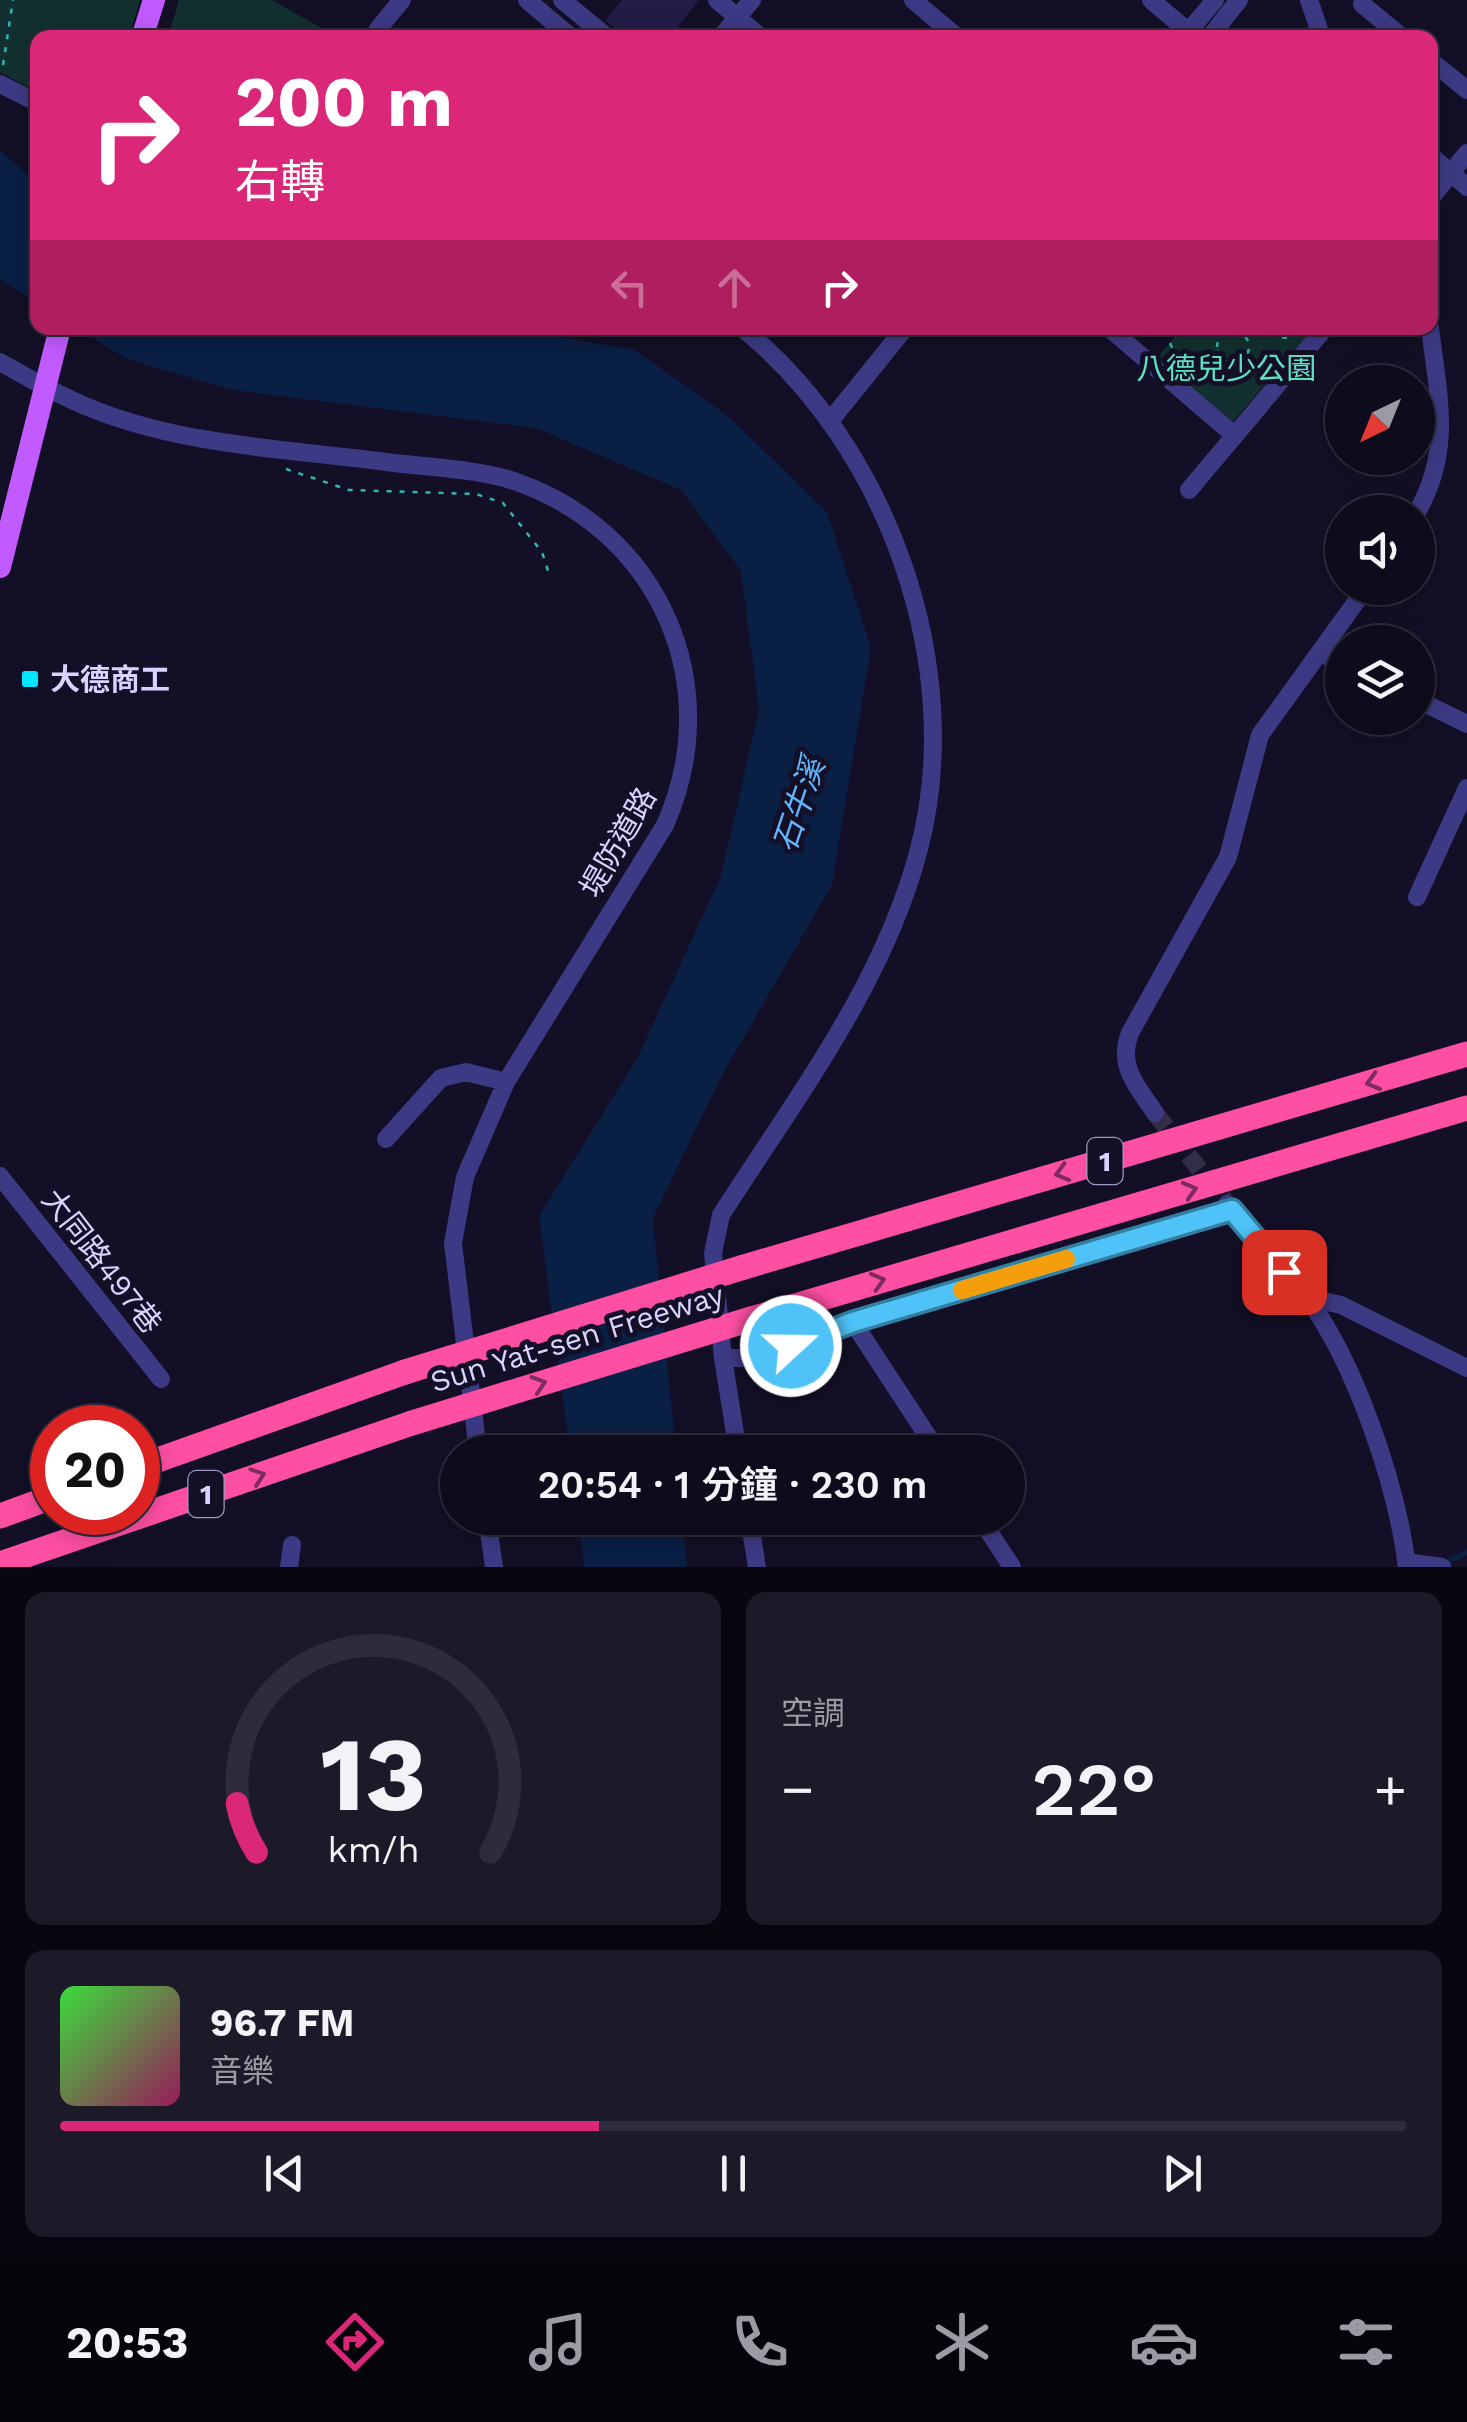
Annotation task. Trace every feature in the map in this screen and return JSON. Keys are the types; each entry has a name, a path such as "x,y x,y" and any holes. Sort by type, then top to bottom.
{"highway":[{"name":"Sun Yat-sen Freeway","path":"160,1459 406,1372 744,1267 1467,1054"},
{"name":"Sun Yat-sen Freeway","path":"0,1564 412,1424 751,1319 1467,1108"},
{"path":"0,1516 30,1505"}],"main road":[{"path":"145,30 154,0"},
{"path":"0,567 57,338"}],"street":[{"path":"378,29 402,0"},
{"path":"527,0 563,30"},
{"path":"562,0 598,30"},
{"path":"718,0 753,30"},
{"path":"727,30 752,0"},
{"path":"913,0 949,30"},
{"path":"1151,0 1184,30"},
{"path":"1194,30 1215,0"},
{"path":"1215,30 1239,0"},
{"path":"1309,0 1319,30"},
{"path":"1362,4 1393,30"},
{"path":"1438,66 1467,90"},
{"path":"1,74 30,97"},
{"path":"1438,190 1467,153"},
{"path":"1438,162 1467,187"},
{"path":"735,1435 712,1253 721,1215 859,1000 919,850 927,808 933,728 917,614 879,501 830,421 768,348 751,335"},
{"path":"830,421 900,335"},
{"path":"1116,335 1234,435"},
{"path":"1188,490 1277,383 1310,335"},
{"path":"1426,495 1443,432 1431,335"},
{"name":"堤防道路","path":"0,362 95,410 162,430 235,444 511,480 557,499 596,525 650,586 672,626 687,681 690,738 682,782 666,825 506,1082 466,1177 453,1243 476,1435"},
{"path":"1155,1112 1124,1064 1124,1048 1228,857 1260,735 1354,605"},
{"path":"1321,653 1325,655"},
{"path":"1435,708 1467,724"},
{"path":"1418,897 1467,788"},
{"path":"386,1139 441,1078 466,1072 506,1082"},
{"name":"大同路497巷","path":"0,1176 161,1379"},
{"path":"724,1358 759,1358 853,1322 1230,1207 1306,1297 1337,1342 1371,1430 1407,1564 1442,1567"},
{"path":"1306,1297 1341,1306 1467,1368"},
{"path":"853,1322 927,1435"},
{"path":"489,1535 494,1567"},
{"path":"751,1535 756,1567"},
{"path":"991,1535 1012,1567"},
{"path":"289,1567 292,1546"}],"path":[{"path":"1,74 13,0"},
{"path":"1169,366 1174,352 1170,343 1177,335"},
{"path":"1220,336 1216,350 1222,359 1238,362 1249,347 1242,335"},
{"path":"1246,357 1277,383"},
{"path":"1190,398 1222,359"},
{"path":"278,465 348,490 476,494 502,503 542,552 550,577"}],"green space":[{"path":"0,0 140,0 131,30 30,30 30,88 0,72"},
{"path":"179,0 272,0 320,27 319,30 170,30"},
{"name":"八德兒少公園","path":"1177,335 1305,338 1231,424 1154,361"}],"water":[{"path":"0,151 30,176 30,298 0,279"},
{"name":"石牛溪","path":"88,335 546,335 635,350 728,416 827,512 871,647 832,885 721,1077 653,1218 674,1435 568,1435 539,1216 638,1057 721,876 759,710 741,571 681,490 536,428 233,390 127,359"},
{"path":"580,1535 684,1535 687,1567 584,1567"}],"building":[{"path":"622,0 699,0 675,30 617,30 605,20"}],"waterway":[{"path":"1444,1564 1467,1552"}],"tunnel":[{"path":"1155,1113 1227,1204"}],"slow traffic":[{"path":"962,1290 1066,1259"}],"place":[{"name":"大德商工","path":"30,679"}],"route":[{"path":"791,1346 853,1322 1232,1210 1284,1272"}]}
